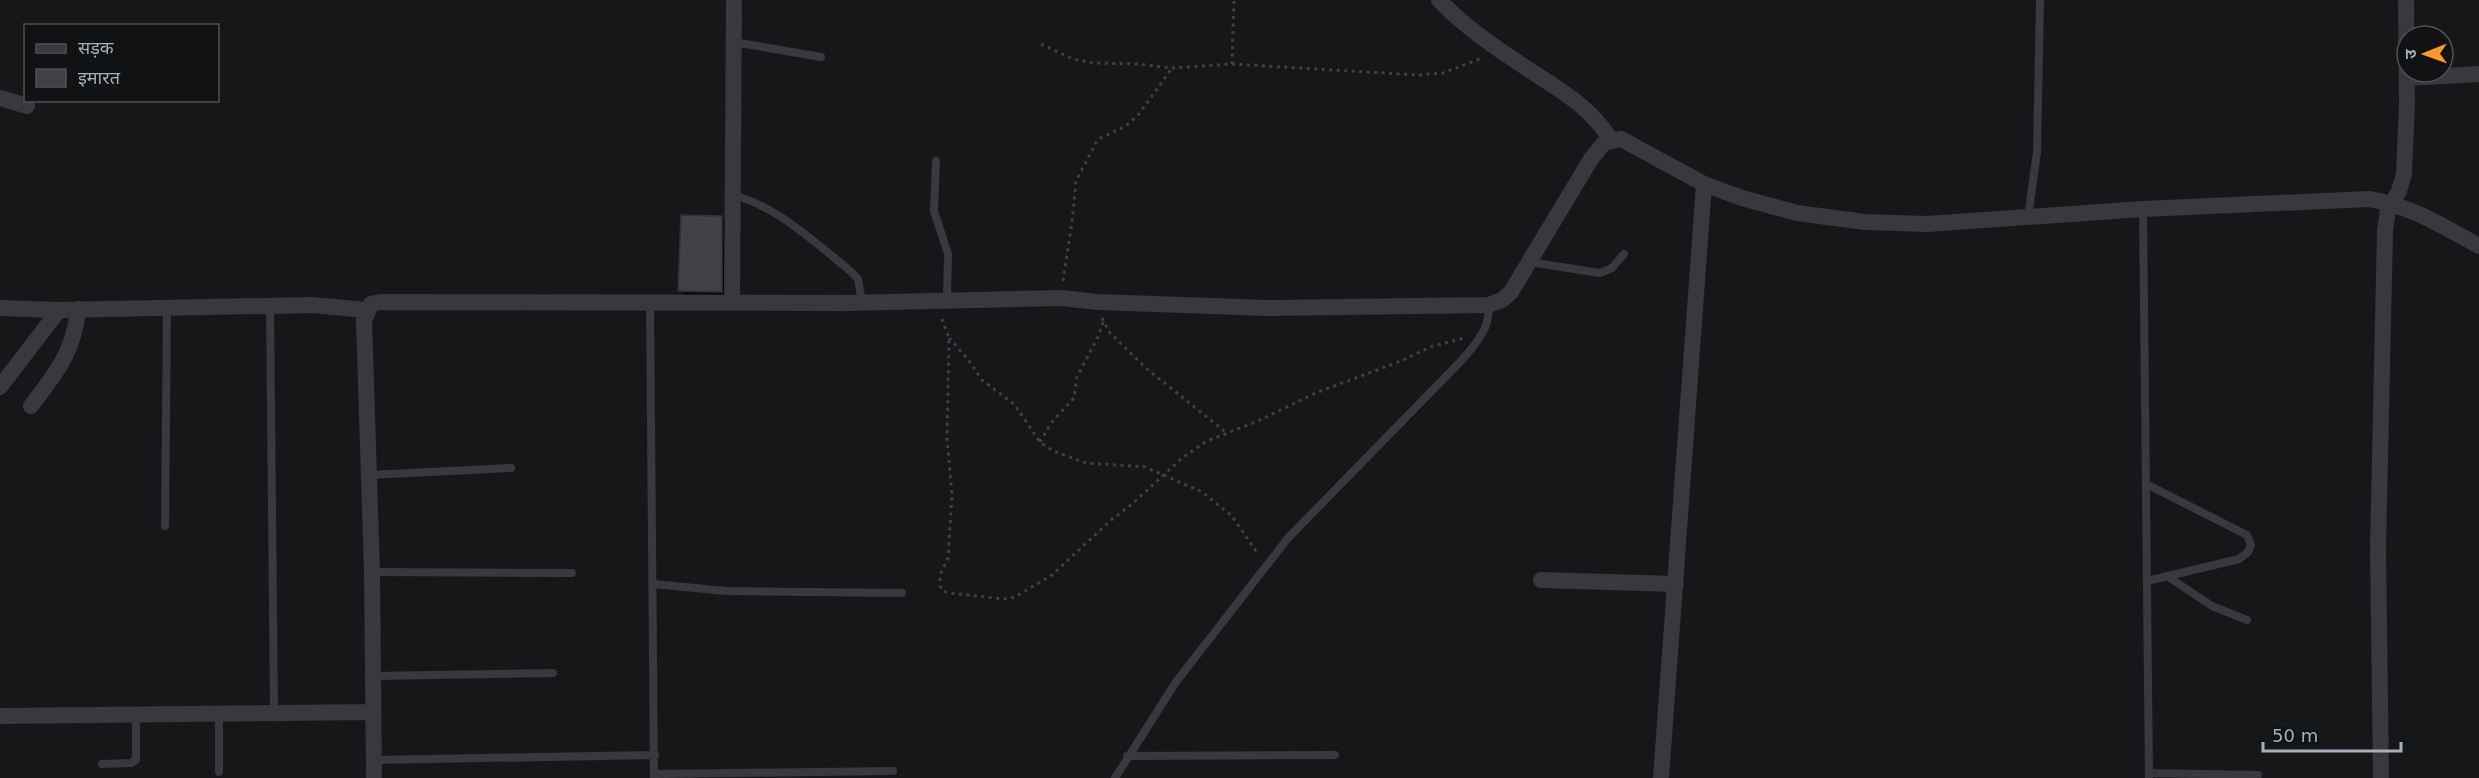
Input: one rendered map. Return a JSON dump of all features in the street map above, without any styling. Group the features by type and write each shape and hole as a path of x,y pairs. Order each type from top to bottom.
{"street":[{"path":"732,302 734,0"},
{"path":"1439,0 1500,50 1573,97 1600,123 1611,140"},
{"path":"2406,0 2406,24"},
{"path":"2455,75 2479,74"},
{"path":"2381,778 2378,548 2385,231 2391,202 2399,191 2404,174 2407,84"},
{"path":"0,98 27,106"},
{"path":"374,778 372,572 364,321 370,304 404,300 862,302 1061,298 1098,302 1268,308 1488,305 1502,300 1511,292 1591,159 1604,144 1611,140 1621,139 1704,184 1742,198 1797,213 1865,222 1927,224 2351,198 2391,202 2413,210 2479,246"},
{"path":"1661,778 1704,184"},
{"path":"0,308 59,310 312,305 366,310"},
{"path":"31,406 65,360 75,333 78,309"},
{"path":"0,387 59,310"},
{"path":"1541,580 1676,584"},
{"path":"0,716 373,712"}],"lane":[{"path":"2028,217 2037,152 2040,0"},
{"path":"734,42 821,57"},
{"path":"936,161 934,206 948,254 940,299"},
{"path":"733,195 772,210 840,262 858,279 862,302"},
{"path":"2143,209 2149,776 2258,775"},
{"path":"1529,262 1600,273 1612,268 1624,255"},
{"path":"650,302 654,776 894,771"},
{"path":"1115,778 1176,682 1266,566 1308,517 1462,360 1484,329 1490,315 1488,305"},
{"path":"270,306 274,713"},
{"path":"165,526 167,307"},
{"path":"369,476 511,468"},
{"path":"2146,484 2247,536 2250,540 2250,549 2239,558 2147,581"},
{"path":"372,572 572,573"},
{"path":"2167,576 2212,606 2247,620"},
{"path":"654,584 726,591 902,593"},
{"path":"373,676 553,673"},
{"path":"219,714 219,772"},
{"path":"102,764 131,763 136,760 136,715"},
{"path":"1128,756 1335,754"},
{"path":"375,760 655,755"}],"path":[{"path":"1232,64 1234,0"},
{"path":"1041,44 1073,59 1093,63 1172,68 1232,64 1418,75 1443,73 1500,50"},
{"path":"1061,298 1076,181 1098,139 1126,126 1139,114 1147,106 1172,68"},
{"path":"940,299 949,338 947,439 952,495 948,558 940,575 940,586 943,591 1003,599 1015,597 1033,588 1058,569 1164,474 1207,441 1228,434 1318,392 1401,361 1430,347 1474,335 1484,329"},
{"path":"1098,302 1103,322 1110,333 1146,368 1228,434"},
{"path":"1040,442 1051,423 1074,398 1077,377 1100,335 1103,322"},
{"path":"949,338 982,380 1014,405 1040,442 1053,451 1086,463 1145,466 1202,492 1232,516 1266,566"}],"building":[{"path":"681,215 722,216 722,292 678,291"}]}
